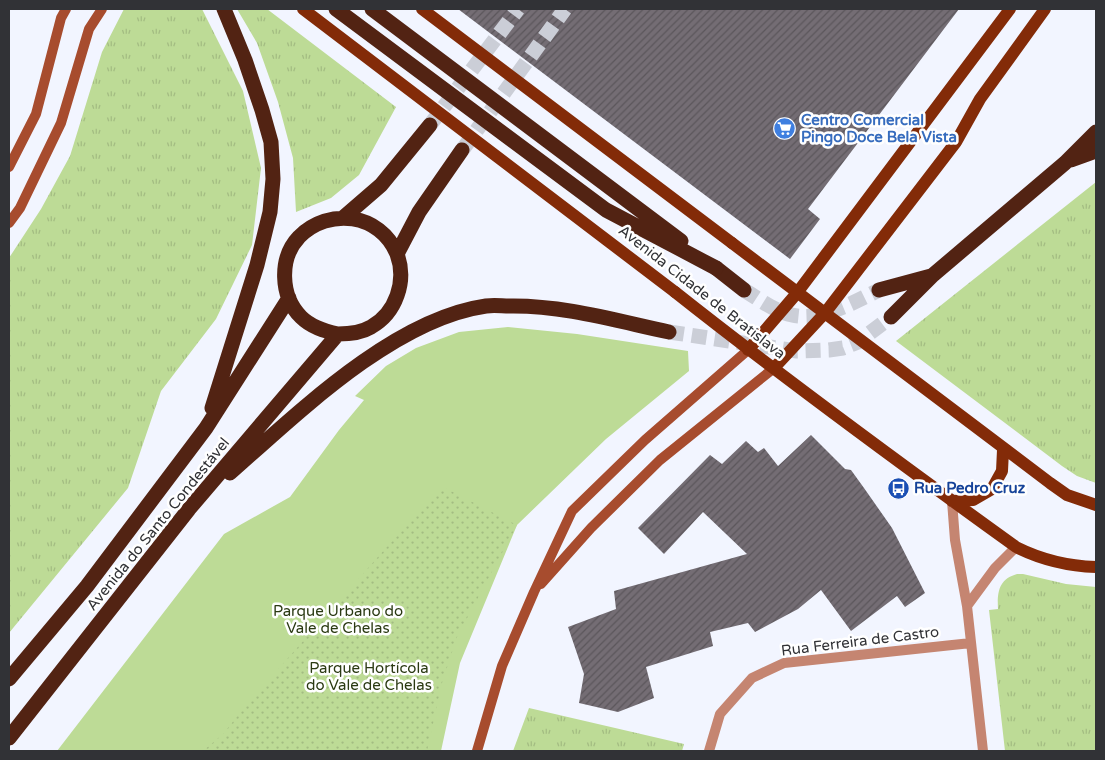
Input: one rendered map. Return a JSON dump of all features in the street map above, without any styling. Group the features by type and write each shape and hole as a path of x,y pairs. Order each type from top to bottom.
{"highway":[{"path":"206,428 257,265 270,212 273,178 271,142 262,110 242,52 224,9"},
{"path":"336,9 606,210 716,268"},
{"path":"372,9 744,290"},
{"path":"344,217 381,185 430,125"},
{"path":"891,316 932,275 1065,163 1096,132"},
{"path":"397,254 419,212 462,150"},
{"path":"1065,163 1096,151"},
{"path":"344,217 361,220 376,228 388,240 397,254 401,270 400,288 394,304 384,317 371,327 355,333 338,334 317,329 300,316 288,298 284,280 286,260 294,242 308,228 325,220 344,217"},
{"path":"879,290 932,275"},
{"name":"Avenida do Santo Condestável","path":"9,680 87,586 206,428 288,298"},
{"path":"189,508 323,392 370,357 414,331 446,317 487,306 522,306 558,309 669,332"},
{"name":"Avenida do Santo Condestável","path":"9,738 189,508 338,334"}],"main road":[{"name":"Avenida Cidade de Bratislava","path":"304,9 675,292 748,350 1016,548 1052,561 1069,565 1096,567"},
{"path":"422,9 825,313 1003,450 1067,494 1096,505"},
{"path":"748,350 797,293 1010,9"},
{"path":"774,368 825,313 956,142 980,99 1045,9"},
{"path":"952,501 973,500 992,489 1002,471 1003,450"}],"street":[{"path":"9,167 36,114 66,9"},
{"path":"9,223 20,208 61,123 89,29 102,9"},
{"path":"477,751 502,666 572,510 646,440 748,350"},
{"path":"534,592 591,528 660,460 774,368"},
{"path":"952,501 955,540 967,606 983,751"},
{"path":"967,606 995,568 1016,548"},
{"name":"Rua Ferreira de Castro","path":"709,751 720,714 752,678 784,663 971,643"}],"green space":[{"path":"124,9 202,9 243,91 261,168 252,245 216,319 161,391 128,488 9,633 9,258 41,209 70,156 102,52"},
{"path":"237,9 267,9 396,107 359,175 331,198 296,212 293,158 278,102 257,43"},
{"path":"1096,182 1096,483 1077,476 1062,466 896,341"},
{"name":"Parque Urbano do Vale de Chelas","path":"508,327 577,334 688,351 689,371 606,439 517,525 460,663 441,751 57,751 224,534 290,497 339,430 364,400 355,396 386,366 416,348 459,332"},
{"name":"Parque Hortícola do Vale de Chelas","path":"443,487 517,525 457,637 442,683 427,751 203,751 223,734 248,703 385,549"},
{"path":"1017,574 1066,584 1096,587 1096,751 1005,751 989,610 998,609 1000,587 1006,579"},
{"path":"529,708 684,744 682,751 513,751"}],"building":[{"name":"Centro Comercial Pingo Doce Bela Vista","path":"458,9 959,9 808,209 820,219 790,259"},
{"path":"811,435 845,469 851,470 864,488 892,528 925,593 905,607 897,596 851,631 821,590 798,609 755,632 748,623 710,632 713,646 646,667 654,698 618,712 579,703 584,674 568,627 616,609 614,591 747,554 703,512 664,554 638,528 710,455 722,464 746,441 758,452 764,448 778,466"}],"tunnel":[{"path":"430,125 518,9"},
{"path":"463,149 565,9"},
{"path":"744,290 779,311 803,316 814,316 837,310 879,290"},
{"path":"669,332 797,351 829,350 843,348 858,342 891,317"}],"place":[{"name":"Centro Comercial Pingo Doce Bela Vista","path":"785,129"},
{"name":"Rua Pedro Cruz","path":"898,488"}]}
